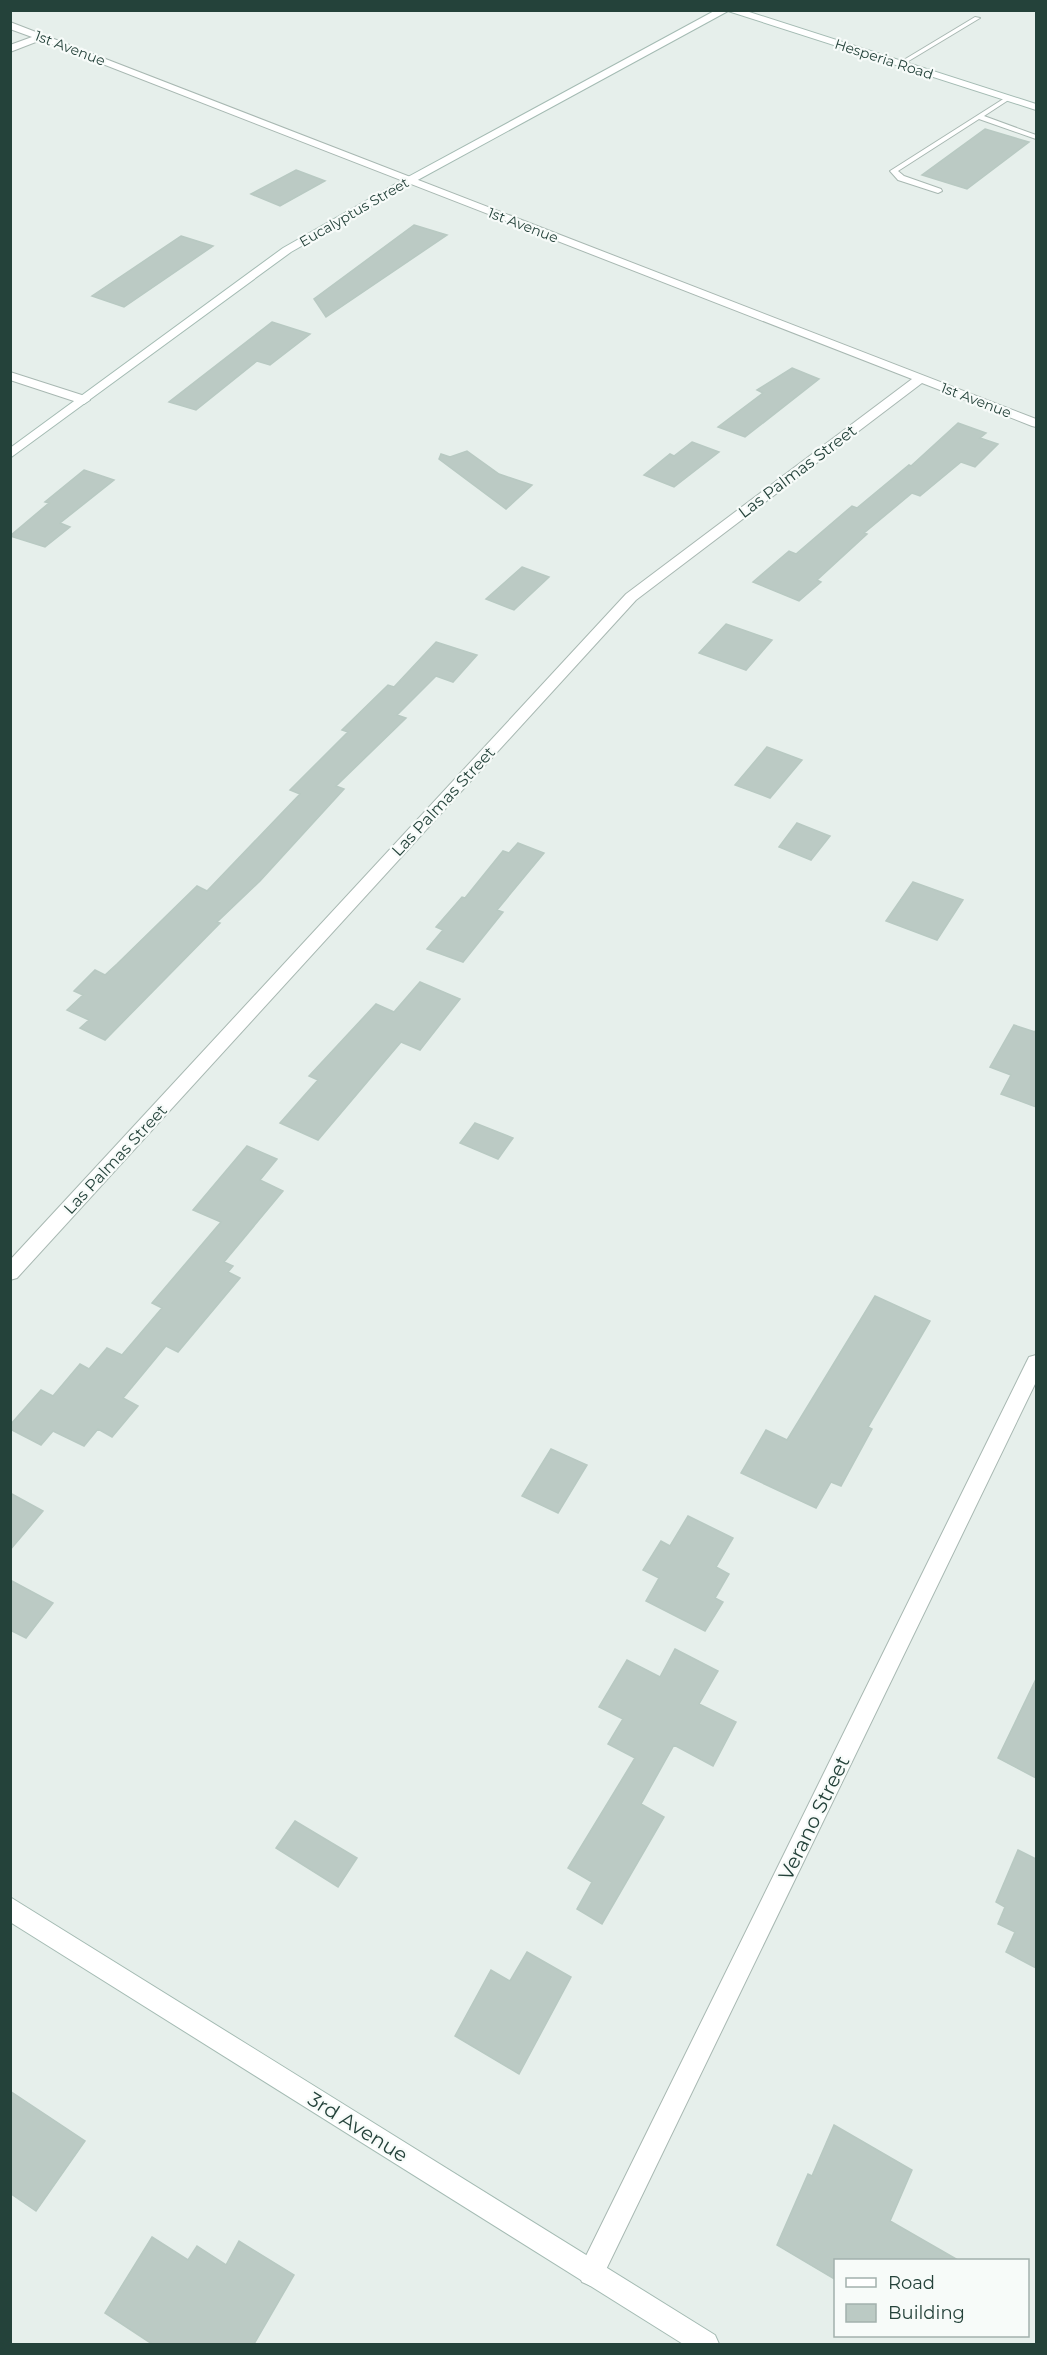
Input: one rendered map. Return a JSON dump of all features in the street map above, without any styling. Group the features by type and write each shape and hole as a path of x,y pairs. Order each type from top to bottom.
{"street":[{"name":"Eucalyptus Street","path":"10,454 287,250 410,180 724,10"},
{"name":"Hesperia Road","path":"732,10 1036,107"},
{"name":"1st Avenue","path":"10,25 1036,423"},
{"path":"10,50 40,37"},
{"path":"10,376 84,400"},
{"name":"Las Palmas Street","path":"10,1273 631,597 920,379"},
{"name":"Verano Street","path":"591,2273 1036,1363"},
{"name":"3rd Avenue","path":"10,1908 706,2344"}],"lane":[{"path":"900,64 977,18"},
{"path":"938,191 901,178 894,171 1008,98"},
{"path":"979,117 1036,136"}],"building":[{"path":"985,129 1029,142 967,189 922,175"},
{"path":"296,170 325,181 280,206 251,194"},
{"path":"414,225 447,235 326,317 314,299"},
{"path":"181,236 213,246 124,307 92,296"},
{"path":"272,322 310,334 270,365 257,361 196,410 169,402"},
{"path":"792,368 819,379 745,437 718,427 763,393 757,390"},
{"path":"958,423 986,433 980,438 998,444 975,467 961,462 920,496 912,493 864,533 867,534 817,580 821,582 799,601 753,582 789,551 796,554 852,506 857,508 909,465 911,466"},
{"path":"692,442 719,452 674,487 644,475 670,454 674,456"},
{"path":"467,451 499,474 532,485 506,509 439,459 441,454 450,457"},
{"path":"84,470 114,480 60,523 70,527 45,547 10,536 49,503 45,502"},
{"path":"522,567 549,577 514,610 486,599"},
{"path":"726,624 772,640 746,670 699,653"},
{"path":"436,642 477,655 453,682 436,676 397,715 406,718 336,786 344,789 260,881 217,922 220,923 105,1040 80,1028 89,1020 67,1010 83,995 74,991 95,970 105,975 197,886 207,891 300,794 290,790 348,732 342,730 388,685 394,687"},
{"path":"767,747 802,760 770,798 735,785"},
{"path":"797,823 830,836 811,860 779,847"},
{"path":"518,843 544,853 497,910 503,912 463,962 427,949 443,930 436,927 462,897 465,898 503,851 509,853"},
{"path":"913,882 963,900 937,940 886,921"},
{"path":"420,982 460,999 420,1050 401,1042 318,1140 280,1123 318,1080 309,1076 376,1004 394,1012"},
{"path":"1014,1025 1035,1032 1036,1029 1036,1107 1001,1094 1011,1075 990,1067"},
{"path":"475,1123 513,1138 498,1159 460,1143"},
{"path":"247,1146 277,1159 260,1180 283,1191 224,1262 233,1266 228,1272 240,1278 178,1352 166,1346 123,1398 138,1406 112,1437 98,1429 84,1446 53,1431 41,1445 10,1429 10,1425 41,1390 53,1396 80,1364 89,1369 107,1348 122,1355 162,1308 152,1303 221,1222 193,1210"},
{"path":"875,1296 930,1321 868,1427 872,1429 841,1486 831,1482 816,1508 741,1473 766,1430 787,1440"},
{"path":"551,1449 587,1465 558,1513 522,1496"},
{"path":"10,1493 43,1511 10,1550"},
{"path":"688,1516 733,1538 716,1567 729,1574 715,1598 723,1602 705,1631 646,1601 659,1578 643,1570 661,1541 670,1546"},
{"path":"10,1580 53,1603 26,1638 10,1630"},
{"path":"675,1649 718,1671 699,1704 736,1722 713,1766 674,1745 641,1804 664,1817 602,1924 577,1909 592,1882 568,1868 635,1758 608,1744 623,1719 599,1707 627,1660 660,1677"},
{"path":"1036,1679 1036,1778 998,1758"},
{"path":"295,1821 357,1858 338,1887 276,1848"},
{"path":"1018,1850 1036,1859 1036,1968 1006,1952 1015,1932 998,1924 1005,1907 996,1902"},
{"path":"527,1952 571,1977 519,2074 455,2036 491,1970 510,1981"},
{"path":"10,2091 85,2141 36,2211 10,2193"},
{"path":"834,2125 912,2170 890,2221 956,2259 834,2259 834,2279 777,2245 808,2174 812,2176"},
{"path":"152,2237 188,2260 197,2246 226,2265 239,2241 294,2275 254,2344 152,2344 105,2313"}]}
